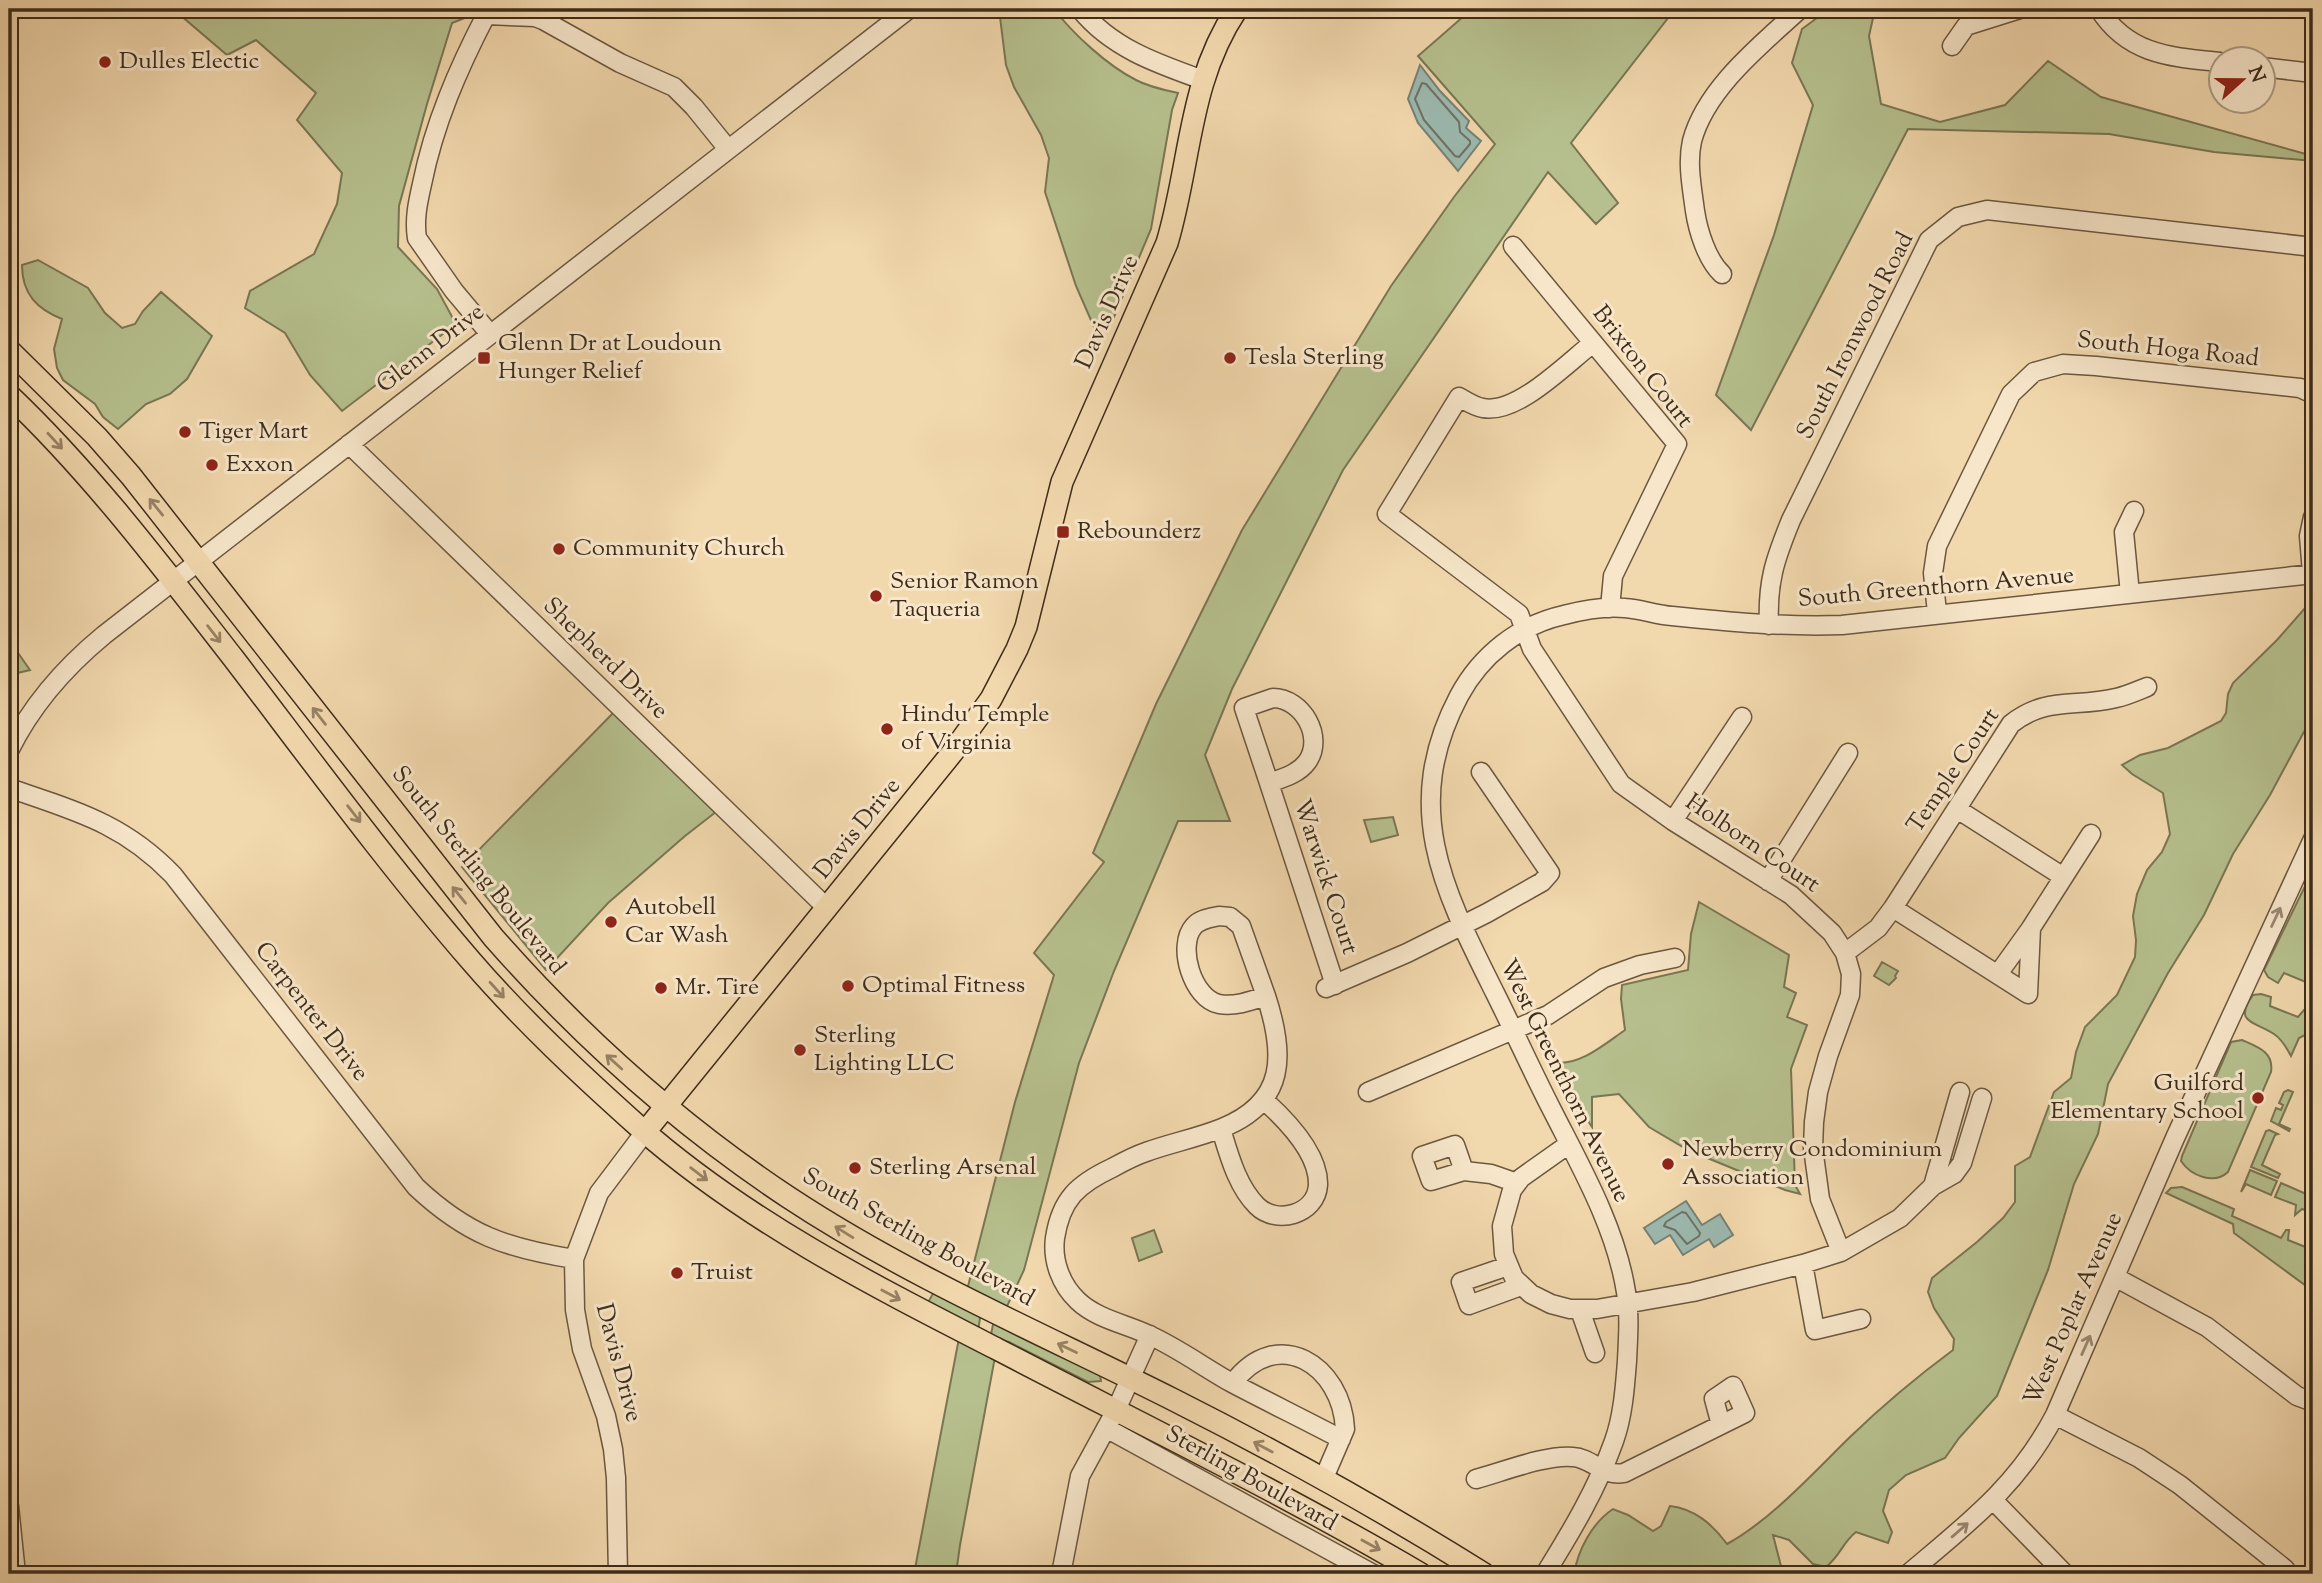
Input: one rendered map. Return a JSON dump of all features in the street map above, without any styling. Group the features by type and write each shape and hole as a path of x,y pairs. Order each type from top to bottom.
{"main road":[{"name":"Davis Drive","path":"645,1132 969,731 991,699 1017,649 1029,616 1062,482 1167,243 1174,221 1190,128 1203,80 1219,41 1237,9"},
{"name":"South Sterling Boulevard","path":"9,351 97,437 199,560 493,937 593,1042 666,1106 786,1196 858,1240 1002,1317 1129,1378 1323,1480 1485,1574"},
{"path":"9,395 105,496 474,964 564,1058 645,1132 744,1207 817,1254 1111,1419 1242,1475 1420,1574"}],"street":[{"name":"Glenn Drive","path":"9,751 30,715 59,675 103,635 909,9"},
{"path":"1080,9 1118,43 1152,62 1203,80"},
{"path":"1722,274 1714,266 1696,219 1690,175 1692,141 1706,110 1732,73 1800,9"},
{"path":"1952,46 1966,26 2020,9"},
{"path":"2099,9 2115,31 2140,48 2171,57 2206,60"},
{"path":"489,334 424,249 417,238 416,230 416,214 430,146 464,57 486,15 535,17 620,63 674,87 694,107 727,149"},
{"path":"2276,69 2313,73"},
{"name":"South Ironwood Road","path":"1769,625 1768,598 1774,561 1791,520 1929,240 1958,217 1987,210 2313,247"},
{"name":"Brixton Court","path":"1513,246 1677,444 1613,576 1610,608"},
{"name":"Holborn Court","path":"1593,343 1520,401 1498,409 1482,408 1458,397 1387,514 1519,614 1532,649 1621,785 1791,895 1832,933 1845,953 1851,974 1850,995 1818,1092 1813,1148 1820,1199 1841,1252"},
{"name":"South Hoga Road","path":"1937,613 1933,573 1937,546 2011,394 2035,372 2063,364 2096,366 2300,388 2313,394"},
{"name":"Shepherd Drive","path":"349,444 827,908"},
{"path":"2130,594 2124,532 2134,511"},
{"path":"2313,517 2309,536 2313,573"},
{"name":"South Greenthorn Avenue","path":"1525,629 1560,615 1610,608 1769,625 1842,625 2313,573"},
{"name":"West Greenthorn Avenue","path":"1525,629 1490,653 1463,689 1446,726 1434,766 1431,799 1436,855 1442,879 1461,926 1569,1144 1614,1243 1628,1304 1621,1414 1615,1439 1583,1512 1545,1574"},
{"name":"Temple Court","path":"1845,953 1878,928 1893,908 2011,724 2026,712 2040,707 2116,698 2147,687"},
{"name":"Warwick Court","path":"1269,783 1302,768 1311,755 1313,745 1303,712 1281,698 1268,699 1244,708 1330,987 1461,926"},
{"path":"1673,821 1742,717"},
{"path":"1768,881 1848,753"},
{"path":"1461,926 1542,882 1550,873 1481,772"},
{"name":"Carpenter Drive","path":"9,788 114,827 158,859 416,1186 438,1208 458,1222 496,1241 528,1252 574,1259"},
{"path":"1957,809 2062,876"},
{"path":"1998,974 2091,834"},
{"name":"West Poplar Avenue","path":"1908,1574 1994,1501 2026,1465 2042,1441 2247,979 2313,839"},
{"path":"1893,908 2028,994 2031,928"},
{"path":"1266,996 1227,1005 1217,1004 1206,998 1197,986 1189,962 1187,939 1196,925 1219,916 1235,919 1244,932 1266,996 1276,1033 1277,1066 1265,1101 1247,1116 1221,1129 1144,1152 1089,1179 1078,1187 1065,1206 1058,1227 1055,1250 1059,1273 1070,1292 1090,1310 1150,1335 1233,1383 1341,1439"},
{"path":"1368,1092 1554,1012 1604,978 1640,965 1675,958"},
{"path":"1933,1186 1960,1092"},
{"path":"1569,1144 1517,1183 1508,1199 1502,1239 1508,1266 1521,1286 1551,1304 1580,1310 1693,1292 1841,1252 1900,1218 1933,1186 1954,1174 1962,1163 1982,1098"},
{"path":"1221,1129 1239,1178 1257,1205 1273,1216 1285,1217 1297,1213 1315,1195 1316,1173 1308,1152 1297,1135 1265,1101"},
{"name":"Davis Drive","path":"618,1574 613,1449 606,1416 582,1349 575,1310 574,1259 599,1193 645,1132"},
{"path":"1464,1171 1491,1174 1517,1183"},
{"path":"1803,1264 1815,1330 1861,1319"},
{"path":"1508,1266 1461,1282 1469,1305 1521,1286"},
{"path":"2115,1278 2207,1327 2297,1396 2313,1402"},
{"path":"1580,1310 1595,1353"},
{"path":"1061,1574 1080,1476 1111,1419 1150,1335"},
{"path":"1233,1383 1247,1367 1270,1356 1286,1353 1306,1359 1325,1376 1338,1397 1345,1429 1323,1480"},
{"path":"2055,1415 2139,1458 2180,1486 2285,1569"},
{"name":"Sterling Boulevard","path":"1111,1419 1373,1574"},
{"path":"1476,1479 1555,1457 1570,1456 1586,1460 1612,1474 1624,1473 1721,1425"},
{"path":"1994,1501 2065,1574"},
{"path":"9,1506 16,1574"}],"green space":[{"path":"173,9 487,9 452,23 399,206 398,247 437,289 456,324 342,411 310,375 285,333 245,308 250,291 314,254 337,204 342,173 297,120 316,93 256,40 227,55"},
{"path":"999,9 1054,9 1081,39 1114,67 1141,82 1178,93 1172,110 1151,229 1109,329 1094,327 1076,286 1045,192 1049,158 1041,135 1014,87 1006,65"},
{"path":"1472,9 1675,9 1571,143 1618,203 1596,224 1548,172 1343,470 1232,689 1205,755 1230,821 1178,821 1114,971 1079,1063 1024,1270 1002,1317 965,1298 1015,1102 1054,975 1034,953 1104,862 1093,853 1156,704 1242,530 1391,286 1495,144 1418,56"},
{"path":"1829,9 1875,9 1869,36 1881,104 1940,122 2005,105 2048,61 2101,97 2313,156 2313,161 2214,152 2109,134 1908,129 1751,430 1716,395 1774,235 1813,105 1792,63 1802,29"},
{"path":"38,260 88,288 105,313 122,328 135,324 161,292 212,336 187,379 170,394 146,404 118,429 103,417 95,404 63,380 57,368 54,349 62,319 38,305 28,292 23,275 22,265"},
{"path":"2313,599 2313,715 2270,795 2233,854 2204,915 2168,973 2108,1084 2098,1134 2074,1184 2048,1270 1997,1396 1959,1438 1945,1458 1906,1475 1889,1490 1883,1511 1892,1532 1888,1543 1856,1532 1826,1567 1813,1564 1789,1540 1773,1535 1783,1574 1574,1574 1587,1538 1613,1509 1653,1531 1661,1526 1670,1506 1687,1510 1715,1530 1727,1544 1776,1509 1874,1414 1953,1350 1954,1339 1934,1308 1928,1292 1932,1278 1977,1242 2003,1218 2015,1202 2015,1166 2030,1157 2054,1092 2071,1078 2085,1027 2117,995 2135,957 2133,916 2137,894 2147,870 2162,852 2170,834 2163,793 2122,765 2140,755 2168,748 2221,721 2226,713 2228,694 2233,683 2277,640"},
{"path":"9,640 30,670 9,675"},
{"path":"619,707 721,808 608,903 546,970 462,867"},
{"path":"1393,817 1398,835 1371,842 1364,820"},
{"path":"2313,870 2313,985 2284,973 2278,983 2268,977 2264,970"},
{"path":"1699,902 1789,955 1784,987 1796,993 1787,1017 1807,1025 1791,1069 1795,1185 1800,1194 1688,1150 1649,1127 1619,1094 1592,1097 1592,1127 1568,1091 1554,1062 1563,1063 1582,1058 1625,1030 1622,985 1688,970 1691,934"},
{"path":"1882,962 1898,971 1896,978 1889,985 1874,976"},
{"path":"2253,995 2271,997 2270,1006 2298,1017 2304,1010 2313,1014 2311,1032 2299,1038 2291,1056 2277,1036 2248,1020 2246,1016 2247,1004"},
{"path":"2242,1040 2267,1055 2271,1072 2228,1172 2216,1178 2203,1177 2185,1166 2181,1161 2182,1156 2231,1042"},
{"path":"2284,1092 2293,1092 2279,1124 2290,1129 2289,1131 2271,1121 2276,1108 2281,1110 2283,1105 2279,1103"},
{"path":"2266,1131 2278,1134 2275,1135 2262,1165 2280,1174 2278,1178 2251,1167"},
{"path":"2250,1170 2277,1181 2271,1195 2246,1184 2241,1192"},
{"path":"2281,1183 2313,1197 2313,1213 2302,1209 2295,1215 2296,1205 2275,1197"},
{"path":"2182,1187 2234,1209 2232,1216 2281,1238 2286,1230 2289,1230 2288,1240 2313,1250 2313,1291 2234,1233 2233,1224 2166,1193 2171,1188"},
{"path":"1154,1230 1162,1252 1139,1261 1132,1238"},
{"path":"935,1290 981,1311 978,1332 926,1306"},
{"path":"994,1320 1100,1375 1101,1381 1088,1382 1009,1342 990,1339"},
{"path":"959,1338 995,1357 956,1574 914,1574"}],"water":[{"path":"1420,65 1469,121 1466,128 1481,141 1458,171 1418,123 1408,99"},
{"path":"1686,1201 1702,1225 1720,1214 1733,1235 1714,1247 1709,1239 1683,1255 1670,1235 1655,1244 1644,1228"}],"place":[{"name":"Dulles Electic","path":"105,62"},
{"name":"Glenn Dr at Loudoun Hunger Relief","path":"484,358"},
{"name":"Tesla Sterling","path":"1230,358"},
{"name":"Tiger Mart","path":"185,432"},
{"name":"Exxon","path":"212,465"},
{"name":"Rebounderz","path":"1063,532"},
{"name":"Community Church","path":"559,549"},
{"name":"Senior Ramon Taqueria","path":"876,596"},
{"name":"Hindu Temple of Virginia","path":"887,729"},
{"name":"Autobell Car Wash","path":"611,922"},
{"name":"Optimal Fitness","path":"848,986"},
{"name":"Mr. Tire","path":"661,988"},
{"name":"Sterling Lighting LLC","path":"800,1050"},
{"name":"Guilford Elementary School","path":"2258,1098"},
{"name":"Newberry Condominium Association","path":"1668,1164"},
{"name":"Sterling Arsenal","path":"855,1168"},
{"name":"Truist","path":"677,1273"}]}
